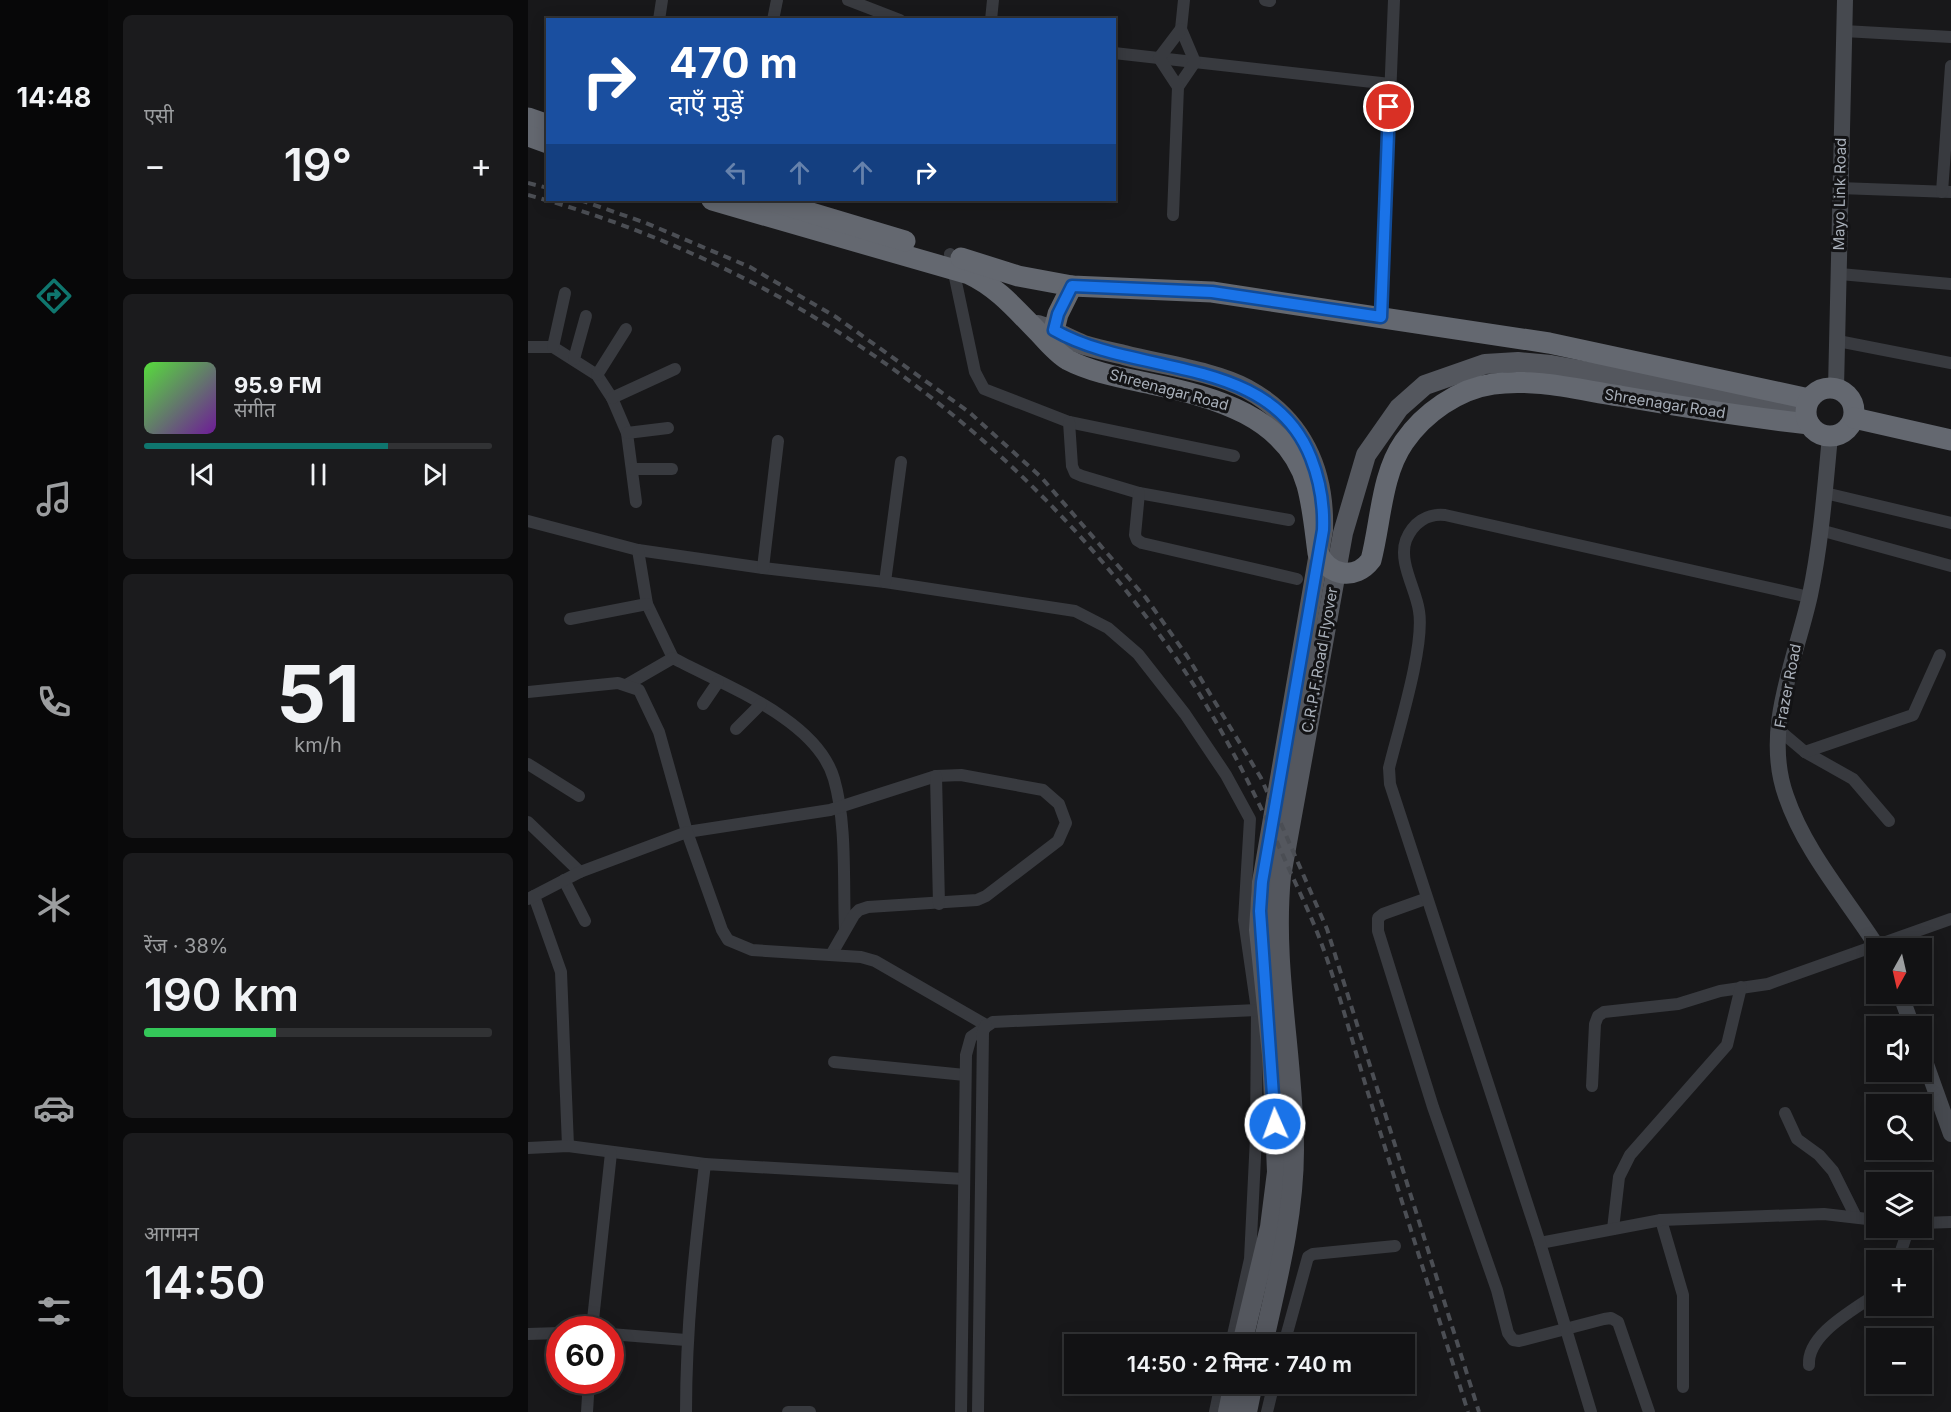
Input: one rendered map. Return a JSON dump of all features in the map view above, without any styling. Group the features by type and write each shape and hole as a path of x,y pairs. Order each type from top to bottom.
{"highway":[{"path":"528,118 546,124"},
{"path":"528,136 546,142"},
{"name":"Shreenagar Road","path":"715,201 820,232 1072,286 1212,292 1549,343 1808,410"},
{"name":"Shreenagar Road","path":"771,201 951,260 991,285 1065,358 1075,363 1210,398 1239,409 1258,420 1281,440 1296,460 1307,485 1318,553 1323,563 1329,569 1346,574 1365,568 1371,560 1385,494 1394,463 1403,443 1422,420 1439,407 1473,390 1492,384 1516,383 1559,386 1736,415 1808,410"},
{"path":"1061,334 1058,314 1072,286"},
{"path":"1836,388 1843,390 1853,402 1854,418 1845,431 1830,436 1814,430 1808,410 1820,389 1836,388"},
{"path":"1854,418 1951,440"}],"main road":[{"name":"C.R.P.F.Road Flyover","path":"1029,323 1086,345 1215,377 1246,388 1290,422 1305,442 1318,479 1323,530 1262,882 1259,930 1272,1055 1276,1172 1270,1227 1240,1334"},
{"name":"C.R.P.F.Road Flyover","path":"1265,1334 1287,1233 1294,1152 1293,1103 1277,914 1281,876 1341,544 1354,488 1366,455 1398,408 1425,385 1485,364 1518,362 1551,365 1808,410"},
{"path":"1228,1412 1232,1394"},
{"path":"1247,1412 1251,1394"}],"street":[{"path":"659,18 662,0"},
{"path":"773,18 777,0"},
{"path":"848,0 893,18"},
{"path":"992,18 993,0"},
{"path":"1184,0 1181,29 1195,62"},
{"path":"1265,0 1270,1"},
{"path":"1381,317 1395,0"},
{"name":"Mayo Link Road","path":"1836,388 1845,0"},
{"path":"1159,58 1181,29"},
{"path":"1844,31 1951,37"},
{"path":"1116,53 1390,84"},
{"path":"1159,58 1178,87"},
{"path":"1173,214 1178,87 1195,62"},
{"path":"1839,188 1947,192 1951,66"},
{"path":"951,260 975,372 984,389 1069,422 1234,456"},
{"path":"1840,274 1951,284"},
{"path":"553,347 565,293"},
{"path":"574,359 586,316"},
{"path":"597,375 626,328"},
{"path":"1838,341 1951,363"},
{"path":"528,347 553,347 597,375 612,398 627,433 636,502"},
{"path":"612,398 675,369"},
{"path":"1069,422 1072,466 1075,473 1139,493 1290,520"},
{"path":"627,433 668,428"},
{"name":"Frazer Road","path":"1830,436 1825,493 1809,597 1792,656 1779,730 1780,777 1793,815 1805,838 1872,938"},
{"path":"763,568 778,441"},
{"path":"885,582 901,462"},
{"path":"632,469 672,470"},
{"path":"1139,493 1137,540 1296,579"},
{"path":"1825,493 1951,524"},
{"path":"1591,1412 1540,1243 1425,899 1390,784 1389,768 1420,624 1404,553 1406,540 1423,518 1433,514 1445,514 1809,597"},
{"path":"528,521 638,550 885,582 1075,611 1108,628 1138,654 1185,714 1226,775 1250,819 1244,920 1257,1010 1256,1137 1250,1259 1239,1334"},
{"path":"1818,540 1951,566"},
{"path":"638,550 647,604 673,658 761,704 812,740 834,777 840,807 845,930"},
{"path":"570,619 647,604"},
{"path":"1805,752 1913,716 1940,655"},
{"path":"628,684 673,658"},
{"path":"703,704 718,682"},
{"path":"528,692 618,683 628,684 639,690 659,732 687,832 722,930 728,940 752,950 861,957 875,961 986,1025"},
{"path":"736,729 761,704"},
{"path":"1779,730 1805,752 1853,779 1889,821"},
{"path":"528,764 579,796"},
{"path":"568,1146 561,972 531,898 580,872 687,832 840,807 936,776 961,776 1043,790 1059,804 1066,823 1058,841 986,896 939,904 868,907 854,915 831,955"},
{"path":"936,776 939,904"},
{"path":"528,822 580,872"},
{"path":"564,880 585,921"},
{"path":"1425,899 1383,914 1377,925 1433,1107 1497,1290 1508,1333 1513,1340 1520,1341 1611,1318 1618,1322 1649,1412"},
{"path":"1901,938 1951,919"},
{"path":"1592,1086 1595,1024 1598,1016 1604,1012 1678,1004 1741,987 1768,984 1866,951"},
{"path":"1613,1229 1619,1177 1630,1155 1727,1045 1741,987"},
{"path":"961,1412 965,1075 968,1043 971,1037 993,1022 1257,1010"},
{"path":"978,1412 980,1168 983,1032 986,1025"},
{"path":"834,1062 965,1075"},
{"path":"1932,1081 1951,1134"},
{"path":"1785,1113 1797,1139 1819,1155 1833,1171 1856,1217"},
{"path":"528,1148 568,1146 705,1164 964,1179"},
{"path":"593,1316 611,1153"},
{"path":"686,1412 686,1340 705,1164"},
{"path":"1540,1243 1661,1220 1824,1214 1866,1218"},
{"path":"1661,1220 1683,1294 1683,1387"},
{"path":"1932,1223 1951,1222"},
{"path":"1287,1334 1308,1257 1313,1254 1395,1246"},
{"path":"1809,1365 1808,1356 1817,1341 1843,1316 1866,1301"},
{"path":"528,1334 546,1333"},
{"path":"624,1335 686,1340"},
{"path":"587,1412 588,1394"},
{"path":"1215,1412 1219,1394"},
{"path":"1267,1412 1271,1394"},
{"path":"788,1412 810,1412"}],"railway":[{"path":"528,183 546,188"},
{"path":"528,195 546,201"},
{"path":"547,201 626,226 720,266 809,314 894,370 974,433 1048,503 1116,579 1178,661 1209,709 1250,785 1311,918 1339,995 1468,1412"},
{"path":"583,201 646,223 750,267 836,317 969,412 1041,477 1146,598 1187,656 1261,778 1327,929 1479,1412"}],"route":[{"path":"1275,1124 1272,1055 1259,930 1260,911 1262,882 1323,530 1318,479 1305,442 1290,422 1246,388 1215,377 1086,345 1054,330 1058,314 1072,286 1212,292 1381,317 1389,107"}]}
